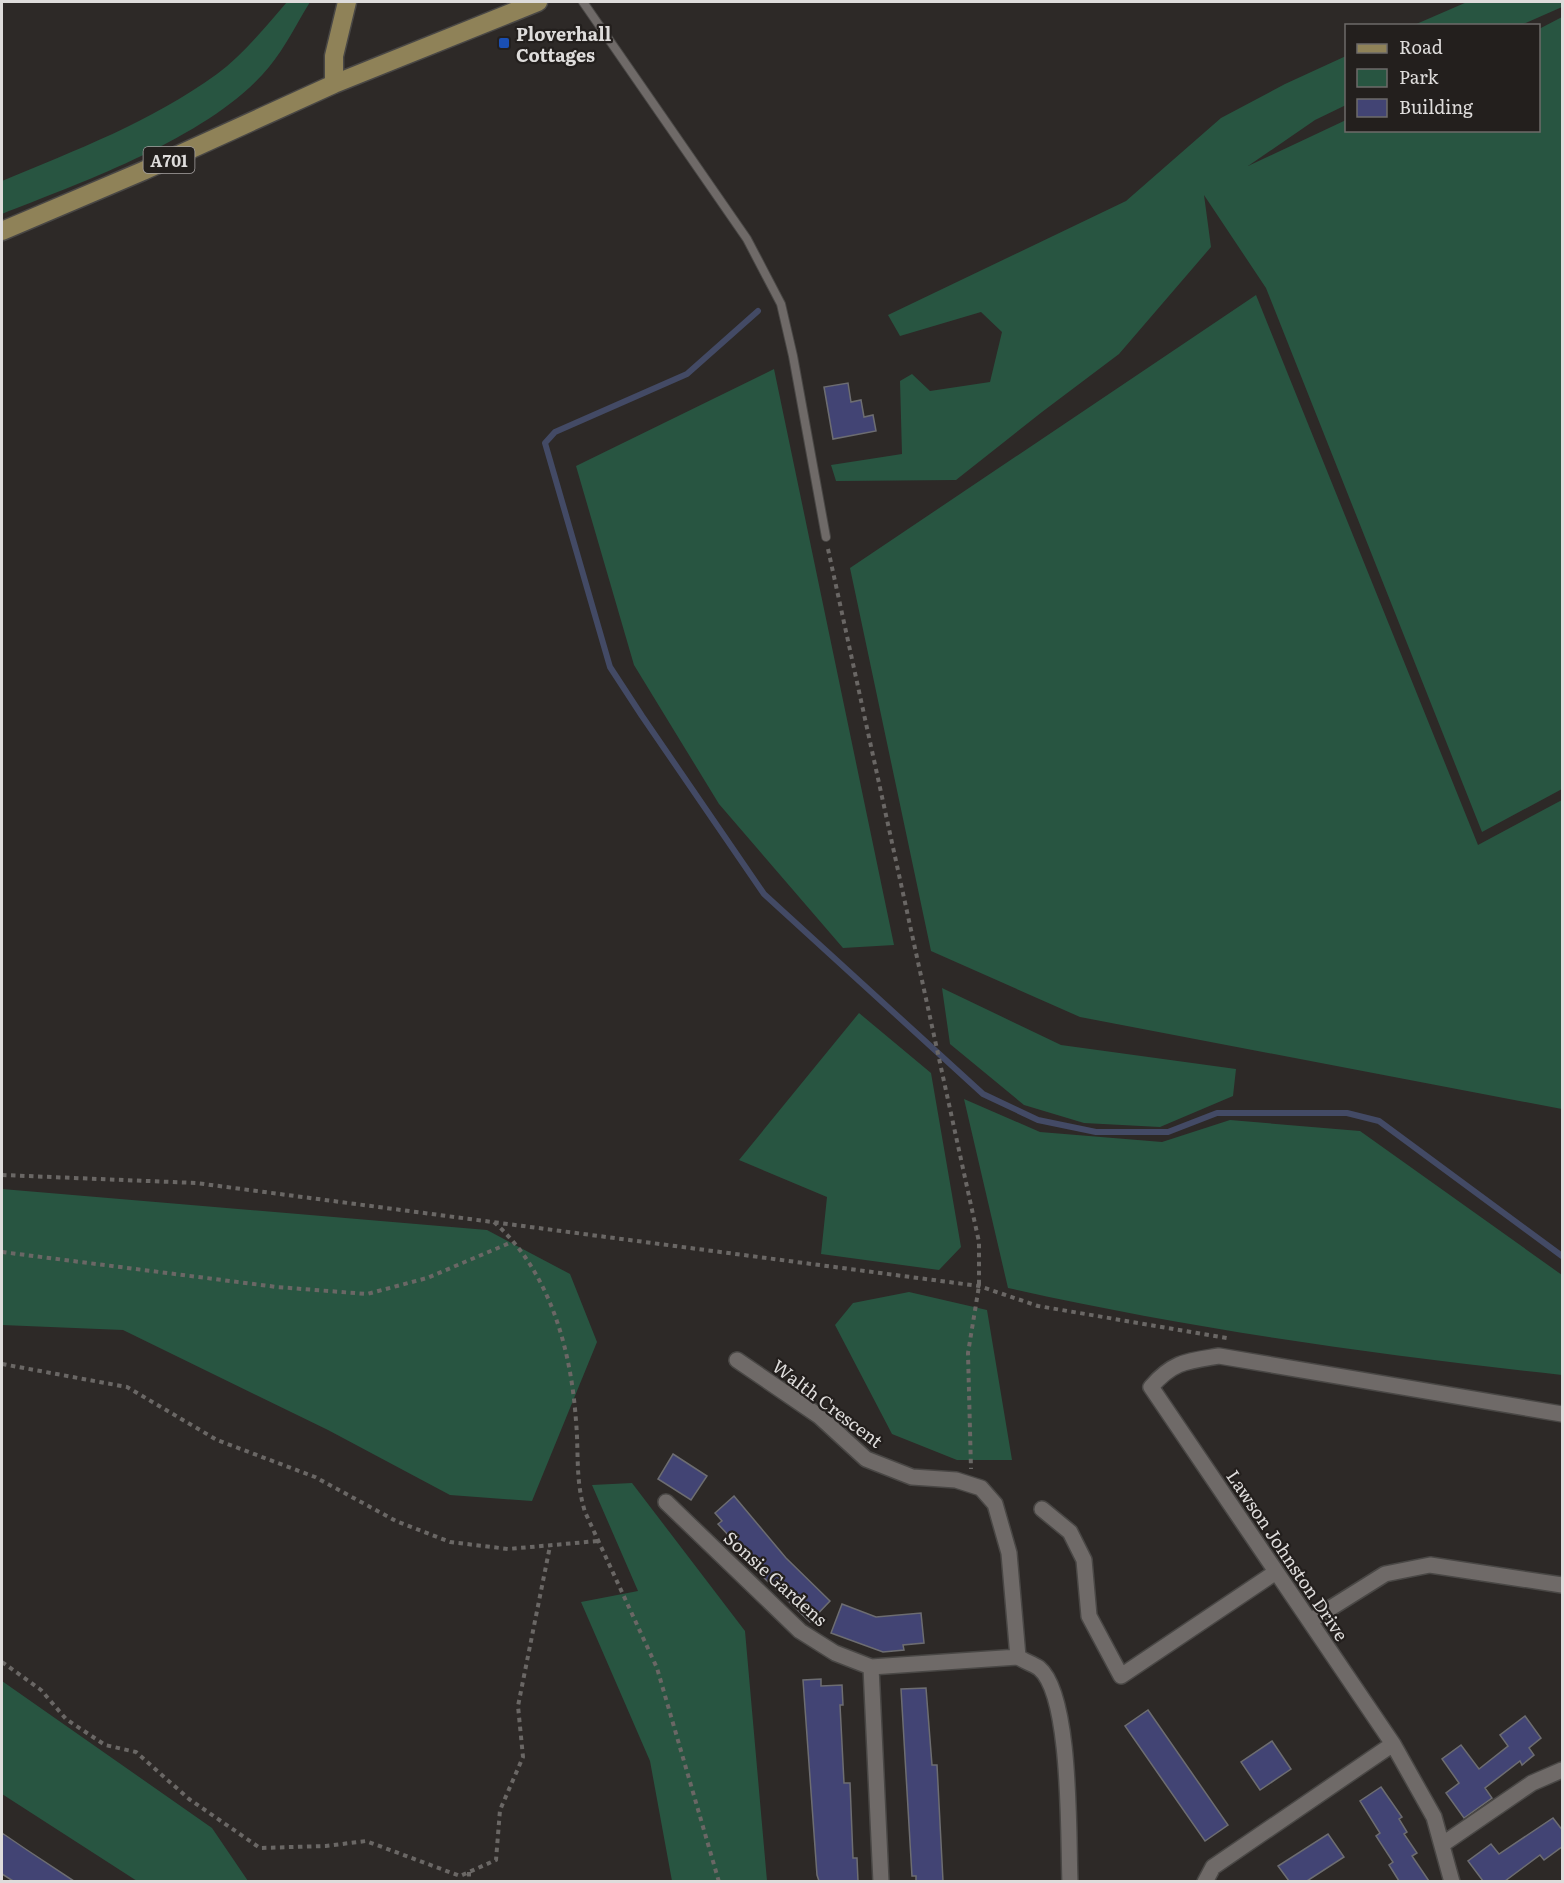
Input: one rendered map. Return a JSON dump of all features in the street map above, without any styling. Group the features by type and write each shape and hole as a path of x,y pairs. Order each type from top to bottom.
{"main road":[{"path":"334,84 334,56 347,2"},
{"name":"A701","path":"2,231 143,171 334,84 538,2"}],"street":[{"name":"Lawson Johnston Drive","path":"1452,1881 1434,1817 1393,1744 1151,1387 1165,1370 1181,1363 1219,1356 1563,1414"},
{"name":"Walth Crescent","path":"737,1359 819,1416 866,1459 912,1477 956,1480 981,1488 996,1504 1006,1542 1018,1657"},
{"name":"Sonsie Gardens","path":"666,1502 800,1631 835,1653 871,1667 1018,1657"},
{"path":"1042,1509 1070,1532 1084,1560 1089,1616 1121,1676 1276,1572"},
{"path":"1310,1622 1384,1574 1430,1565 1563,1585"},
{"path":"1018,1657 1040,1669 1054,1693 1065,1743 1070,1881"},
{"path":"871,1667 881,1881"},
{"path":"1205,1881 1213,1867 1393,1744"},
{"path":"1443,1844 1532,1783 1563,1770"}],"lane":[{"path":"583,2 747,239 781,304 793,356 826,537"}],"path":[{"path":"826,537 979,1242 979,1286 968,1353 972,1485"},
{"path":"2,1175 196,1183 979,1286 1038,1306 1233,1339"},
{"path":"494,1222 542,1282 569,1359 576,1422 578,1487 598,1541 657,1668 719,1881"},
{"path":"2,1252 277,1287 367,1294 427,1278 512,1242"},
{"path":"2,1364 127,1387 217,1440 315,1477 396,1521 450,1542 508,1550 598,1541"},
{"path":"2,1662 41,1690 66,1719 105,1745 136,1752 189,1799 260,1848 326,1846 366,1841 460,1876 496,1860 500,1810 523,1757 518,1706 550,1546"},
{"path":"469,1872 469,1881"}],"green space":[{"path":"287,2 310,2 275,60 245,92 215,115 145,154 107,172 2,214 2,181 112,134 192,91 236,58"},
{"path":"1467,2 1562,2 1562,7 1523,24 1416,24"},
{"path":"1562,17 1562,789 1482,832 1266,288 1204,195 1211,247 1119,354 956,480 836,481 831,465 902,454 900,381 912,374 930,391 990,382 1002,332 981,312 900,336 888,315 1126,201 1221,118 1285,84 1345,56 1345,105 1315,120 1248,166 1345,120 1345,132 1540,132 1540,28"},
{"path":"1256,295 1478,845 1562,800 1562,1109 1080,1017 931,951 850,568"},
{"path":"774,369 894,945 843,948 719,804 634,665 576,466"},
{"path":"942,988 1061,1045 1236,1069 1233,1096 1160,1127 1084,1123 1024,1105 950,1044"},
{"path":"859,1013 931,1073 961,1247 939,1270 821,1254 827,1197 739,1160"},
{"path":"964,1099 1040,1132 1162,1142 1230,1120 1360,1131 1562,1275 1562,1375 1423,1359 1284,1339 1145,1316 1008,1288"},
{"path":"2,1189 487,1230 570,1274 597,1342 532,1501 450,1495 328,1430 123,1330 2,1325"},
{"path":"909,1292 987,1310 1012,1460 957,1460 892,1434 835,1325 853,1303"},
{"path":"632,1483 745,1631 767,1881 672,1881 650,1761 581,1602 638,1591 592,1485"},
{"path":"2,1681 212,1828 248,1881 137,1881 2,1794"}],"building":[{"path":"848,383 851,402 861,400 864,417 873,415 876,431 833,439 824,387"},
{"path":"673,1454 707,1476 691,1500 658,1479"},
{"path":"734,1496 786,1558 830,1601 810,1622 738,1553 742,1550 718,1524 722,1521 715,1513"},
{"path":"842,1604 876,1617 921,1613 924,1643 903,1645 904,1650 883,1652 831,1633"},
{"path":"821,1679 821,1686 842,1685 843,1705 840,1705 844,1783 850,1783 853,1858 857,1858 858,1881 819,1881 817,1875 803,1680"},
{"path":"926,1688 932,1765 937,1765 943,1881 916,1881 916,1876 912,1876 901,1689"},
{"path":"1148,1710 1228,1825 1205,1841 1125,1726"},
{"path":"1525,1716 1541,1738 1529,1748 1534,1755 1522,1765 1520,1761 1485,1788 1492,1798 1464,1818 1446,1793 1459,1783 1442,1759 1461,1745 1479,1769 1508,1746 1500,1735"},
{"path":"1272,1741 1291,1769 1260,1790 1241,1762"},
{"path":"1381,1787 1402,1817 1399,1819 1407,1832 1404,1834 1417,1853 1412,1856 1429,1881 1399,1881 1389,1865 1393,1862 1376,1836 1380,1833 1360,1801"},
{"path":"1553,1818 1563,1831 1563,1846 1544,1860 1540,1855 1505,1881 1483,1881 1468,1861 1491,1844 1499,1854"},
{"path":"2,1833 74,1881 13,1881 2,1874"},
{"path":"1328,1834 1344,1857 1307,1881 1289,1881 1278,1866"}],"waterway":[{"path":"758,311 687,374 555,432 545,443 610,667 764,894 983,1094 1038,1120 1096,1132 1168,1132 1217,1113 1347,1113 1379,1121 1562,1256"}],"place":[{"name":"Ploverhall Cottages","path":"504,43"}]}
